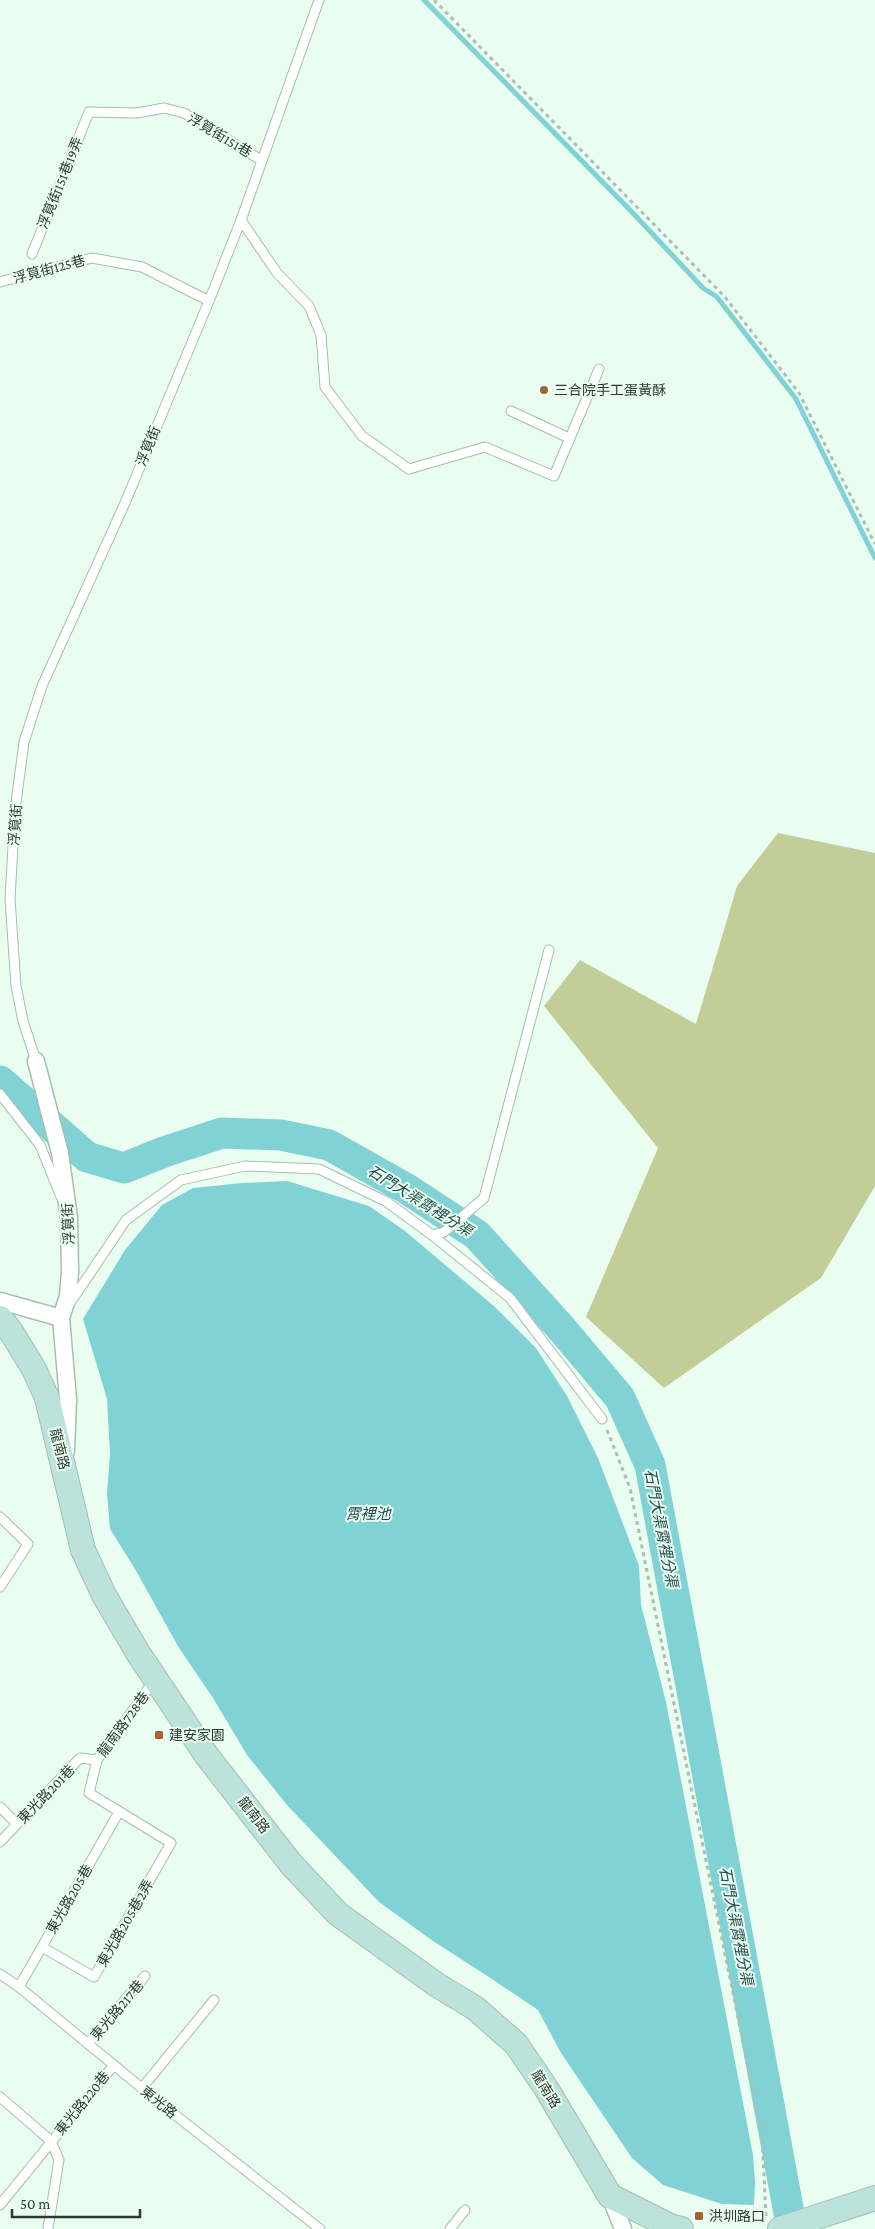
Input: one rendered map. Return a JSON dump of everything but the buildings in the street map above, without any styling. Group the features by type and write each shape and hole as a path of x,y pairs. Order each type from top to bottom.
{"main road":[{"name":"龍南路","path":"0,1318 34,1369 47,1398 83,1550 104,1595 155,1679 212,1763 292,1864 338,1914 437,1985 475,2008 516,2044 546,2088 610,2196"},
{"path":"610,2196 672,2227 681,2229"},
{"path":"773,2224 810,2220 875,2198"}],"street":[{"name":"浮筧街","path":"36,1061 60,1153 69,1218 70,1272 68,1296 60,1318 68,1399 65,1469"},
{"path":"0,1301 60,1318"},
{"name":"龍南路","path":"610,2196 623,2229"}],"lane":[{"name":"浮筧街","path":"36,1061 23,1021 16,986 10,899 15,810 24,742 42,686 125,503 209,301 241,220 319,0"},
{"name":"浮筧街151巷","path":"89,112 138,113 164,108 184,113 262,160"},
{"name":"浮筧街151巷19弄","path":"32,254 89,112"},
{"path":"241,220 277,273 309,306 321,335 325,387 362,436 409,469 485,447 554,476 599,369"},
{"name":"浮筧街125巷","path":"0,282 92,258 142,267 209,301"},
{"path":"511,411 569,438"},
{"path":"432,1235 444,1232 484,1198 549,950"},
{"path":"0,1094 40,1145 69,1218"},
{"path":"60,1318 126,1220 181,1180 245,1166 320,1169 387,1202 432,1235 510,1298 602,1419"},
{"path":"0,1517 28,1544 0,1587"},
{"name":"龍南路728巷","path":"155,1679 97,1760 89,1793 171,1842"},
{"name":"東光路201巷","path":"0,1842 80,1758 97,1760"},
{"path":"0,1807 17,1824"},
{"name":"東光路205巷","path":"19,1987 119,1812"},
{"name":"東光路205巷2弄","path":"42,1946 94,1977 171,1842"},
{"name":"東光路","path":"0,1974 19,1987 142,2088 320,2229"},
{"name":"東光路217巷","path":"88,2044 146,1976"},
{"path":"142,2088 214,2000"},
{"name":"東光路220巷","path":"0,2205 114,2065"},
{"path":"0,2097 51,2141"},
{"name":"東光路220巷","path":"48,2228 59,2160 51,2141"},
{"path":"450,2229 465,2210"}],"path":[{"path":"434,0 725,297 799,393 875,544"},
{"path":"602,1419 630,1488 762,2135 773,2224"}],"green space":[{"path":"778,833 875,853 875,1186 821,1278 664,1388 586,1317 658,1148 544,1006 580,960 696,1024 737,886"}],"water":[{"name":"霄裡池","path":"287,1181 369,1206 405,1231 495,1307 536,1348 567,1396 598,1458 639,1566 641,1605 666,1702 753,2155 754,2205 722,2204 663,2185 632,2158 561,2053 538,2010 433,1941 379,1902 287,1805 247,1755 213,1698 179,1648 135,1569 110,1529 107,1494 110,1454 107,1399 83,1319 125,1250 162,1205 193,1188"}],"waterway":[{"path":"424,0 631,211 703,288 717,297 796,399 875,558"},
{"name":"石門大渠霄裡分渠","path":"0,1081 87,1157 124,1168 164,1152 222,1133 281,1135 329,1145 407,1189 477,1235 561,1328 620,1398 650,1465 792,2229"}],"place":[{"name":"三合院手工蛋黃酥","path":"544,390"},
{"name":"建安家園","path":"159,1735"},
{"name":"洪圳路口","path":"699,2216"}]}
